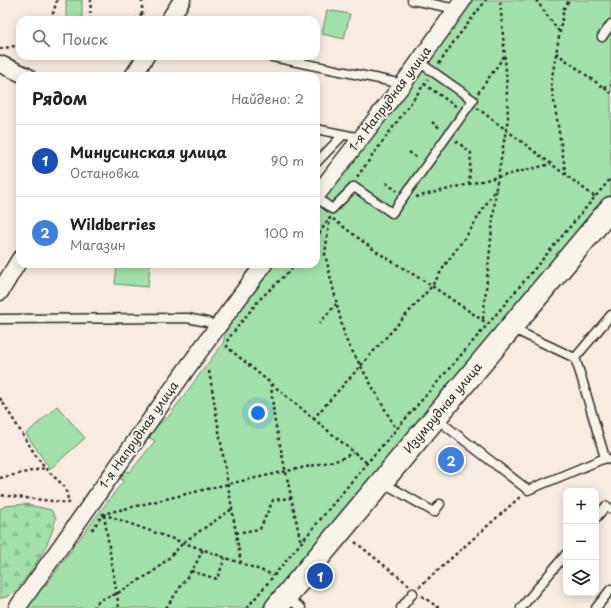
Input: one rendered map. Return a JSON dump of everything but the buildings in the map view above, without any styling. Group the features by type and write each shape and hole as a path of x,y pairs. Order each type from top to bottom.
{"street":[{"path":"172,16 182,0"},
{"name":"1-я Напрудная улица","path":"320,192 419,62 460,5"},
{"path":"136,72 143,60"},
{"path":"0,64 18,72"},
{"name":"Изумрудная улица","path":"287,604 382,482 510,328 603,202"},
{"path":"0,292 16,266"},
{"name":"1-я Напрудная улица","path":"17,608 261,268"}],"lane":[{"path":"412,0 460,5"},
{"path":"602,37 611,24"},
{"path":"291,60 405,80"},
{"path":"320,200 332,209 354,187 392,213 404,197 472,101 419,62"},
{"path":"320,130 361,138"},
{"path":"320,159 343,135"},
{"path":"575,358 611,315"},
{"path":"0,319 187,318 207,322 218,327"},
{"path":"435,418 528,490 608,459 575,358 510,328"},
{"path":"382,482 434,512 440,504"},
{"path":"599,514 606,506 611,509"},
{"path":"521,608 563,558"},
{"path":"596,608 611,589"},
{"path":"401,608 415,591"}],"path":[{"path":"52,16 57,0"},
{"path":"90,0 90,16"},
{"path":"141,14 142,0"},
{"path":"354,187 354,181 453,43 486,0"},
{"path":"483,319 496,188 507,131 508,118 505,55 500,0"},
{"path":"536,0 560,33"},
{"path":"566,175 551,83 564,8 570,0"},
{"path":"0,49 16,46"},
{"path":"556,52 611,93"},
{"path":"505,55 472,101 507,131 603,202"},
{"path":"405,80 424,84 464,112"},
{"path":"604,88 611,85"},
{"path":"432,122 471,153 469,184"},
{"path":"386,183 410,200 418,196 498,178 551,164"},
{"path":"247,608 367,463 488,324 603,202 611,178"},
{"path":"313,419 432,286 469,232 496,188"},
{"path":"330,216 377,252 483,319 488,324"},
{"path":"320,232 330,216"},
{"path":"330,216 325,254 345,338 396,429"},
{"path":"293,268 259,300 228,339 226,347 367,463"},
{"path":"319,324 337,303"},
{"path":"209,371 241,563"},
{"path":"271,384 274,417 301,543"},
{"path":"0,398 36,456 45,468 66,487 69,503 0,495"},
{"path":"103,514 228,484 338,460 353,452"},
{"path":"0,478 45,468"},
{"path":"415,591 528,490"},
{"path":"236,533 260,529 273,500 292,498"},
{"path":"93,608 100,600 116,594 153,572 184,542 232,509"},
{"path":"103,514 184,542 274,576"},
{"path":"103,514 119,608"},
{"path":"355,542 415,591 439,608"},
{"path":"166,608 191,571 203,549"},
{"path":"191,571 217,579 225,558"}],"green space":[{"path":"66,0 82,0 82,16 66,16"},
{"path":"469,0 611,0 611,199 262,608 20,608 37,583 46,585 73,548 65,545 70,539 78,541 124,480 117,478 122,470 130,472 155,441 147,436 154,428 168,417 223,343 227,326 270,268 320,268 320,201"},
{"path":"327,10 350,14 344,39 322,34"},
{"path":"117,268 150,268 148,287 115,284"},
{"path":"57,406 85,438 50,469 26,434"},
{"path":"25,504 51,510 56,518 47,544 20,586 13,593 6,597 0,598 0,509 5,506"}],"place":[{"name":"Wildberries","path":"451,460"},
{"name":"Минусинская улица","path":"320,576"}]}
